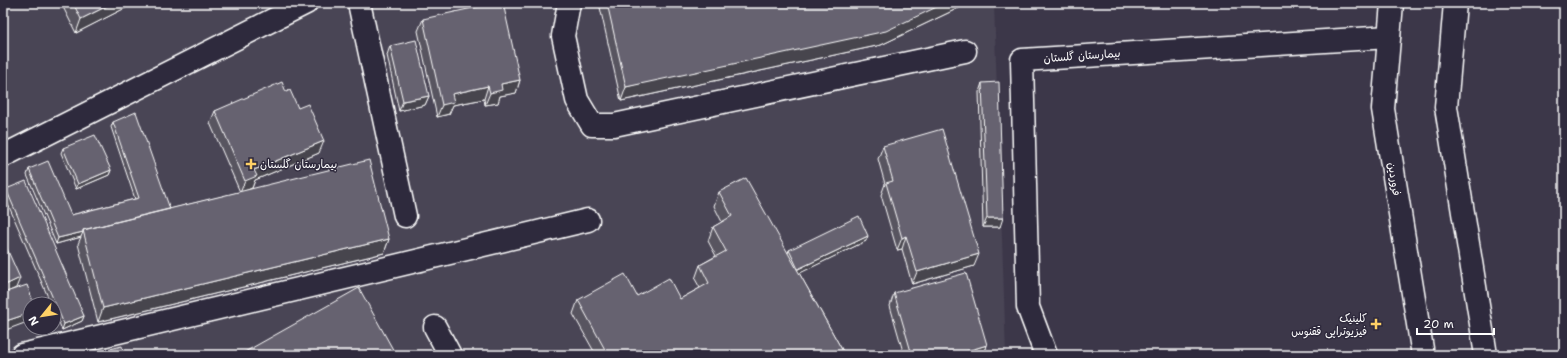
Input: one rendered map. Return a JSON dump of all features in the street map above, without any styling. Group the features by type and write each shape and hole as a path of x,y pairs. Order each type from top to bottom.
{"main road":[{"path":"3,156 306,3"},
{"path":"359,3 405,216"},
{"path":"569,3 563,36 577,100 592,125 614,125 965,51"},
{"name":"فروردین","path":"1392,3 1383,109 1422,355"},
{"path":"1455,3 1446,106 1486,355"},
{"name":"بیمارستان گلستان","path":"1046,355 1028,307 1022,60 1389,37"},
{"path":"22,355 588,220"},
{"path":"435,327 450,355"}],"shaded area":[{"path":"3,3 994,3 1006,355 3,355"}],"building":[{"path":"73,3 113,3 81,19"},
{"path":"495,3 503,3 520,80 501,84 502,90 490,93 488,86 452,94 454,102 442,105 423,19"},
{"path":"607,3 945,3 886,31 626,87"},
{"path":"416,40 429,96 403,101 390,46"},
{"path":"282,82 286,92 290,90 298,108 308,104 324,141 254,170 257,176 245,181 215,111"},
{"path":"999,82 1003,218 987,218 982,83"},
{"path":"136,112 170,209 83,230 83,232 58,238 29,169 48,161 71,215 139,198 113,122"},
{"path":"942,129 979,254 917,272 906,236 902,238 886,183 893,181 883,146"},
{"path":"95,135 111,170 78,184 63,148"},
{"path":"369,160 389,239 103,308 83,230"},
{"path":"746,178 845,355 608,355 578,300 625,274 637,296 669,278 680,299 709,283 700,265 726,251 713,227 732,216 719,192"},
{"path":"26,181 84,316 64,324 62,319 62,296 52,296 6,189"},
{"path":"859,216 868,236 798,269 789,250"},
{"path":"3,240 20,278 3,286"},
{"path":"966,273 987,345 954,355 912,355 894,293"},
{"path":"27,285 31,296 22,296 22,316 3,322 3,293"},
{"path":"359,288 396,355 244,355 243,353"},
{"path":"122,346 124,355 99,355 98,352"}],"place":[{"name":"بیمارستان گلستان","path":"251,164"},
{"name":"کلینیک فیزیوتراپی ققنوس","path":"1376,324"}]}
